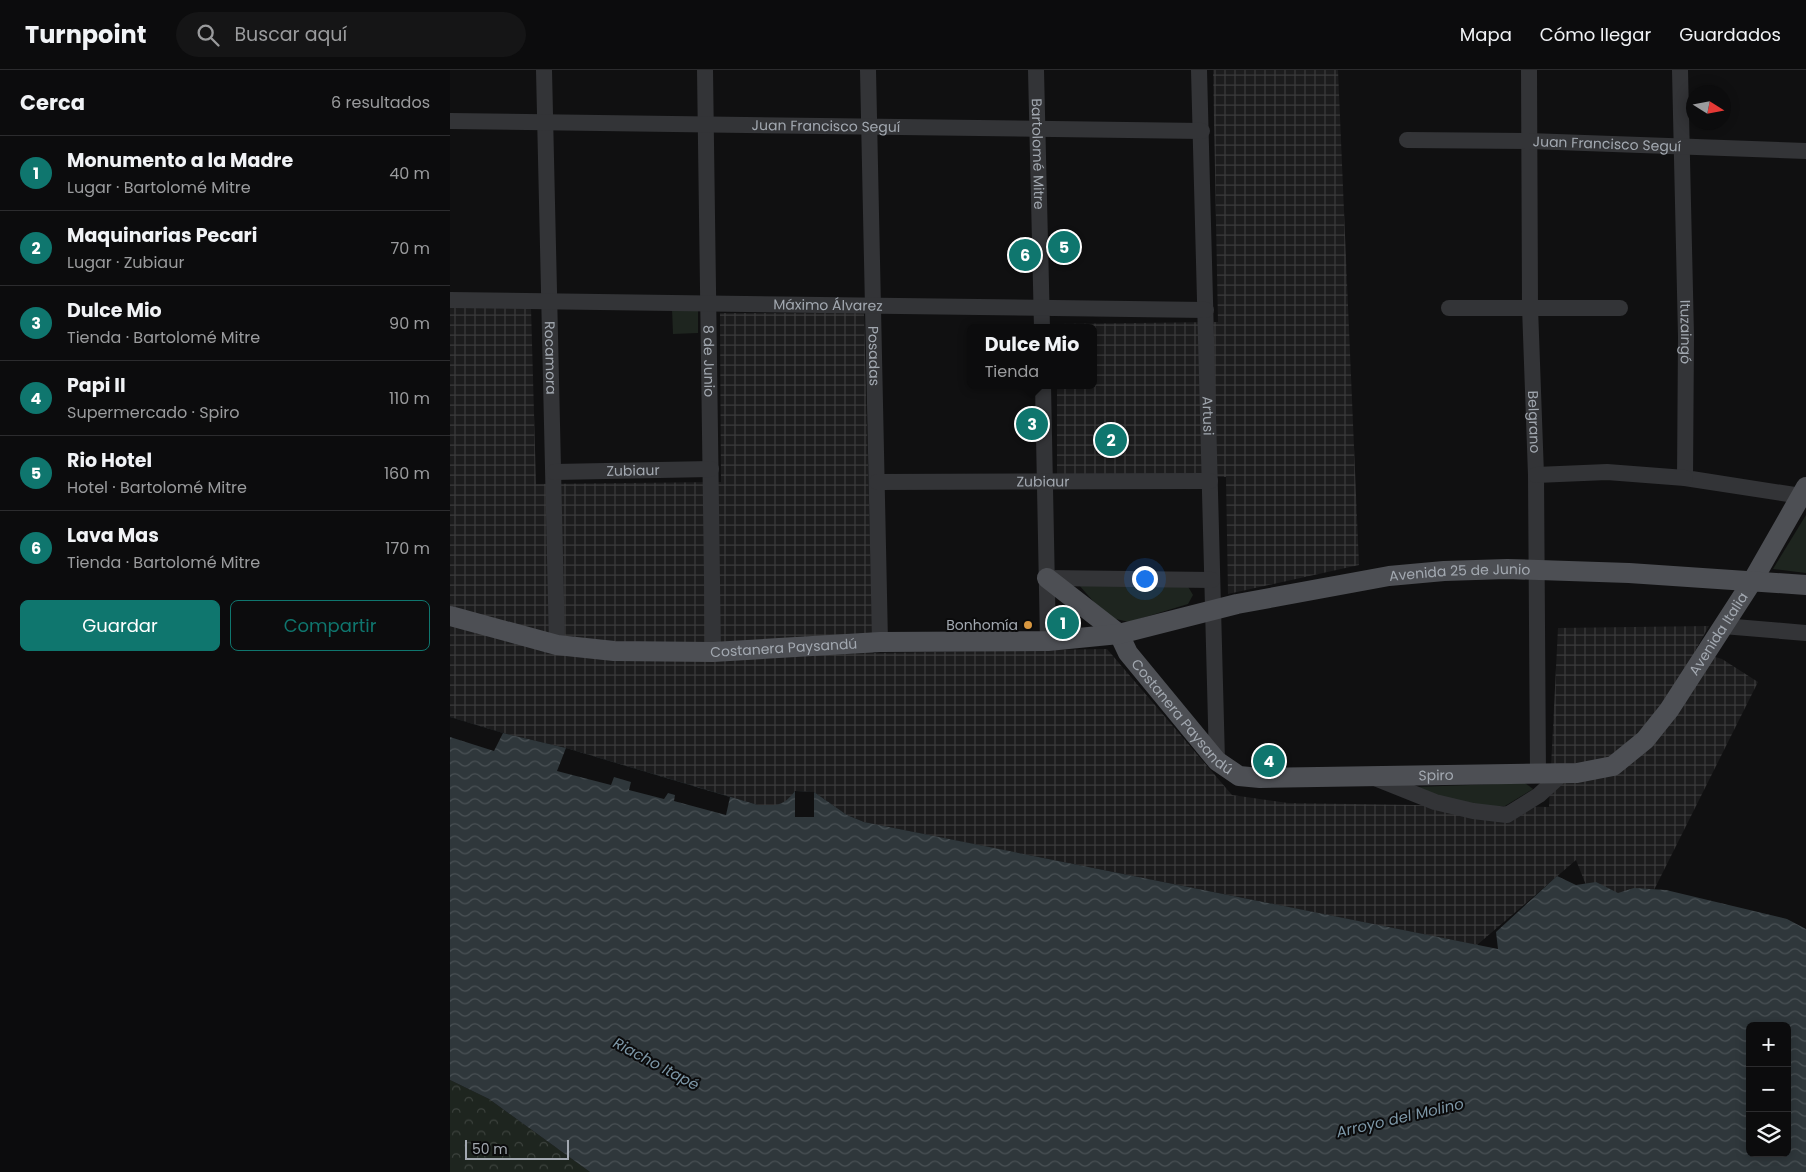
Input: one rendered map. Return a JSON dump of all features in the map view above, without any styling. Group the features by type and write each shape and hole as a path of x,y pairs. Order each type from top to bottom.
{"main road":[{"name":"Avenida Italia","path":"1613,766 1645,740 1669,710 1753,580 1804,491"},
{"name":"Avenida 25 de Junio","path":"1120,634 1212,609 1389,576 1444,571 1536,570 1753,580 1806,585"},
{"name":"Costanera Paysandú","path":"1047,578 1120,634 1128,653 1217,761 1239,776 1260,778"},
{"name":"Costanera Paysandú","path":"450,616 557,646 614,651 712,652 880,642 1048,641 1120,634"},
{"name":"Spiro","path":"1260,778 1538,774 1563,773 1613,766"}],"street":[{"name":"Rocamora","path":"544,70 557,646"},
{"name":"8 de Junio","path":"705,70 710,302 712,652"},
{"name":"Posadas","path":"868,70 880,642"},
{"name":"Bartolomé Mitre","path":"1036,70 1042,324"},
{"name":"Artusi","path":"1200,70 1217,761"},
{"name":"Belgrano","path":"1528,70 1530,307 1536,475 1538,774"},
{"name":"Ituzaingó","path":"1680,70 1686,336 1685,478"},
{"name":"Juan Francisco Seguí","path":"450,121 1202,131"},
{"name":"Juan Francisco Seguí","path":"1407,140 1683,146 1806,151"},
{"name":"Máximo Álvarez","path":"450,300 1206,310"},
{"path":"1449,308 1620,308"},
{"path":"1043,389 1048,641"},
{"name":"Zubiaur","path":"554,472 711,469"},
{"path":"1536,475 1606,472 1685,478 1804,491"},
{"name":"Zubiaur","path":"876,482 1210,481"},
{"path":"1047,578 1212,580"},
{"path":"1723,626 1806,633"},
{"path":"1370,776 1435,802 1473,811 1508,815 1539,795 1563,773"}],"shaded area":[{"path":"1213,70 1338,70 1359,565 1228,594 1226,477 1057,474 1057,389 1097,389 1097,324 1056,324 1218,322"},
{"path":"450,307 531,308 536,484 721,482 720,313 864,313 873,653 1107,649 1232,795 1288,803 1549,807 1558,628 1709,626 1695,651 1722,659 1758,682 1631,936 1605,933 1576,860 1477,945 864,822 847,815 814,792 795,791 787,802 777,805 758,805 566,748 503,733 450,717"}],"green space":[{"path":"672,308 698,308 698,333 673,334"},
{"path":"1806,515 1806,573 1773,569"},
{"path":"1079,585 1187,585 1193,595 1188,604 1129,622 1107,617"},
{"path":"1525,783 1533,789 1505,806 1464,806 1414,787"},
{"path":"450,1080 489,1099 590,1172 450,1172"}],"water":[{"path":"450,717 503,733 566,748 758,805 779,804 787,800 795,791 814,792 847,815 864,822 1498,949 1496,932 1557,876 1576,885 1596,882 1618,893 1634,888 1666,890 1787,919 1806,929 1806,1172 590,1172 489,1099 450,1080"}],"pier":[{"path":"450,717 503,733 494,751 450,737"},
{"path":"566,748 730,797 726,815 674,801 675,795 668,793 664,799 629,790 631,782 614,777 611,785 557,771"},
{"path":"795,791 814,792 814,817 795,817"}],"place":[{"name":"Rio Hotel","path":"1064,247"},
{"name":"Lava Mas","path":"1025,255"},
{"name":"Dulce Mio","path":"1032,424"},
{"name":"Maquinarias Pecari","path":"1111,440"},
{"name":"Monumento a la Madre","path":"1063,623"},
{"name":"Bonhomía","path":"1028,625"},
{"name":"Papi II","path":"1269,761"}],"water label":[{"name":"Riacho Itapé","path":"656,1064"},
{"name":"Arroyo del Molino","path":"1400,1118"}]}
